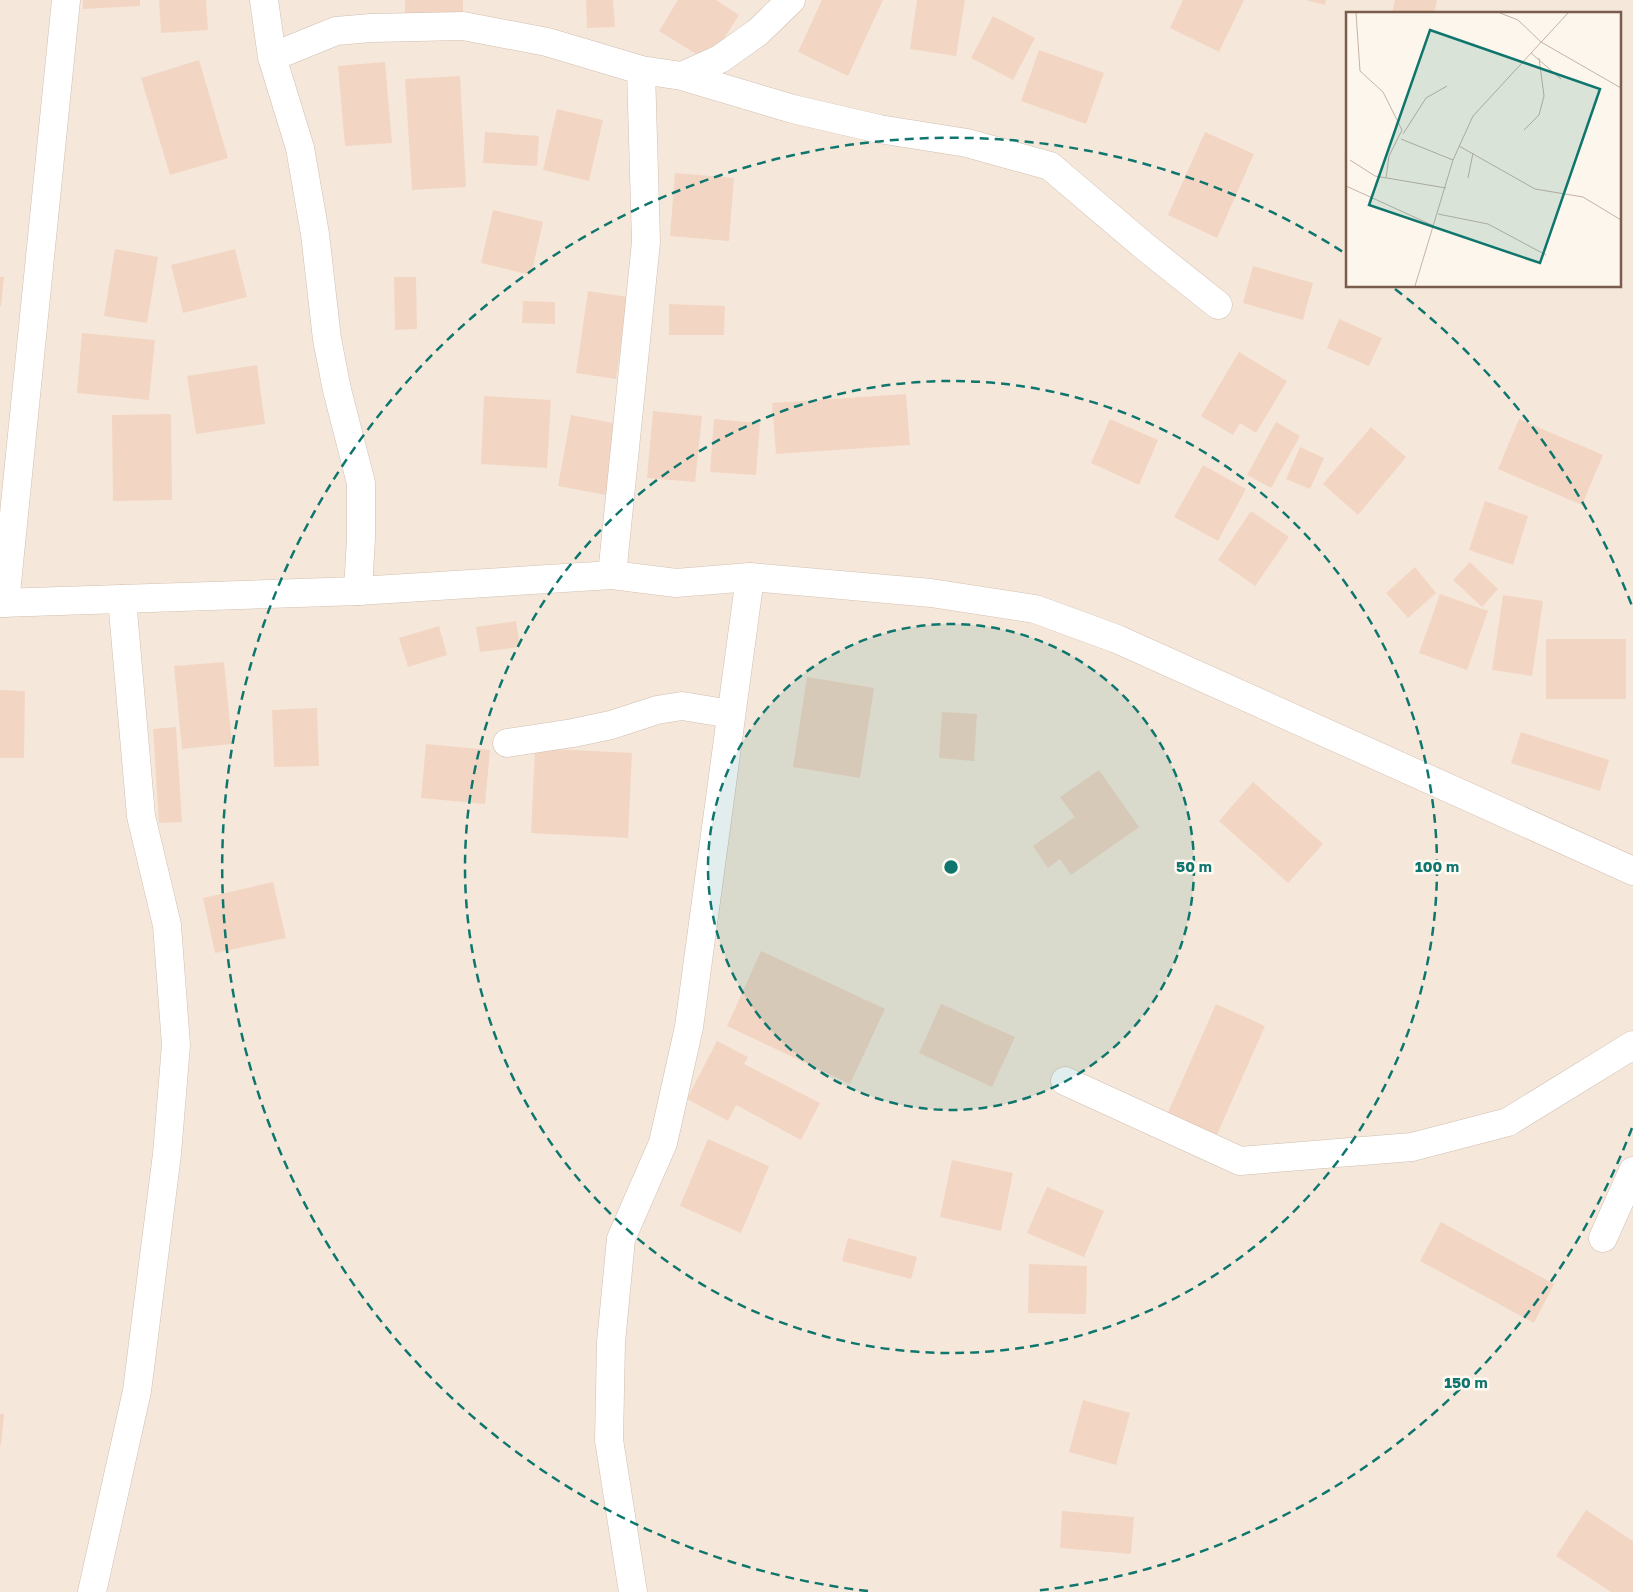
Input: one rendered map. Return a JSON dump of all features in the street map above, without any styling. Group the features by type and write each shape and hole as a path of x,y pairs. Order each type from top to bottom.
{"street":[{"path":"66,0 2,603 358,591 612,575 676,584 750,577 931,592 1035,609 1117,639 1633,871"},
{"path":"264,0 272,57 300,148 315,234 329,348 337,390 361,483 361,538 358,591"},
{"path":"682,76 720,59 758,32 791,0"},
{"path":"272,57 336,31 371,28 463,26 547,42 641,70 682,76 793,109 879,129 967,143 1050,166 1144,246 1218,305"},
{"path":"612,575 646,242 641,70"},
{"path":"633,1592 609,1440 610,1342 621,1239 663,1143 688,1027 750,577"},
{"path":"92,1592 137,1391 167,1154 176,1045 167,925 141,816 122,599"},
{"path":"507,743 612,725 657,710 682,706 731,714"},
{"path":"1065,1081 1240,1161 1412,1147 1508,1122 1633,1045"},
{"path":"1603,1238 1633,1171"}],"shaded area":[{"path":"0,0 1633,0 1633,1592 0,1592"}],"building":[{"path":"83,0 140,0 140,6 83,9"},
{"path":"159,0 206,0 208,30 161,33"},
{"path":"405,0 463,0 463,20 405,21"},
{"path":"586,0 613,0 615,27 587,28"},
{"path":"678,0 716,0 739,15 709,62 659,31"},
{"path":"822,0 883,0 848,76 798,52"},
{"path":"917,0 965,0 956,56 910,49"},
{"path":"1183,0 1244,0 1219,52 1170,28"},
{"path":"1306,0 1326,0 1325,5"},
{"path":"1395,0 1437,0 1434,12 1392,12"},
{"path":"993,16 1035,38 1013,80 971,58"},
{"path":"1039,50 1104,73 1086,124 1021,101"},
{"path":"199,60 228,158 170,175 141,78"},
{"path":"385,62 392,143 345,146 338,66"},
{"path":"460,76 466,187 412,190 405,79"},
{"path":"557,109 603,120 589,181 543,170"},
{"path":"485,132 539,136 537,166 483,163"},
{"path":"1205,132 1254,154 1217,238 1168,215"},
{"path":"675,173 734,178 729,241 670,236"},
{"path":"493,210 543,222 531,275 481,263"},
{"path":"115,249 158,257 147,323 104,316"},
{"path":"235,249 247,297 183,313 171,265"},
{"path":"1253,266 1313,283 1303,320 1243,303"},
{"path":"0,277 4,277 1,306 0,306"},
{"path":"394,277 416,277 417,329 395,330"},
{"path":"588,291 628,297 616,379 576,373"},
{"path":"523,301 555,302 555,324 522,323"},
{"path":"669,304 725,306 724,335 669,335"},
{"path":"1339,319 1382,338 1369,366 1327,348"},
{"path":"82,333 155,340 149,400 77,393"},
{"path":"1239,352 1287,381 1256,433 1240,423 1233,435 1201,416"},
{"path":"257,365 265,424 196,434 187,376"},
{"path":"906,394 910,445 776,454 772,403"},
{"path":"484,396 551,400 547,468 481,464"},
{"path":"653,411 702,416 695,482 647,478"},
{"path":"171,414 172,500 113,501 112,415"},
{"path":"571,415 619,424 606,495 558,486"},
{"path":"714,419 760,423 756,475 710,472"},
{"path":"1110,419 1158,440 1139,485 1091,463"},
{"path":"1519,419 1603,455 1582,505 1498,469"},
{"path":"1276,422 1300,436 1271,488 1247,475"},
{"path":"1371,427 1406,457 1358,515 1323,484"},
{"path":"1300,447 1324,458 1310,489 1286,479"},
{"path":"1203,465 1246,489 1218,541 1174,517"},
{"path":"1485,501 1528,516 1513,565 1469,550"},
{"path":"1251,511 1289,537 1255,586 1218,560"},
{"path":"1470,562 1498,589 1482,607 1453,580"},
{"path":"1415,567 1436,593 1408,618 1386,593"},
{"path":"1440,594 1488,611 1467,670 1419,653"},
{"path":"1503,595 1543,601 1532,676 1492,670"},
{"path":"516,621 520,647 480,652 476,627"},
{"path":"439,626 447,655 408,667 399,638"},
{"path":"1546,639 1626,639 1626,699 1546,699"},
{"path":"224,662 232,744 182,749 174,666"},
{"path":"807,677 874,688 860,778 793,767"},
{"path":"0,690 25,691 24,758 0,758"},
{"path":"317,708 319,766 274,767 272,710"},
{"path":"942,712 977,714 974,761 939,758"},
{"path":"176,727 182,822 159,823 153,729"},
{"path":"1521,732 1609,760 1600,791 1511,763"},
{"path":"426,744 490,750 485,804 421,798"},
{"path":"535,748 632,753 628,838 531,833"},
{"path":"1099,770 1139,827 1071,875 1060,859 1048,868 1033,846 1075,817 1060,797"},
{"path":"1253,782 1323,844 1288,883 1219,821"},
{"path":"273,882 286,938 215,953 203,898"},
{"path":"761,951 885,1009 850,1084 727,1026"},
{"path":"941,1004 1015,1037 992,1087 919,1053"},
{"path":"1216,1004 1265,1026 1215,1139 1166,1117"},
{"path":"717,1041 748,1057 744,1064 820,1103 801,1140 736,1105 728,1121 687,1099"},
{"path":"708,1139 769,1166 741,1233 680,1206"},
{"path":"952,1160 1013,1173 1001,1231 940,1217"},
{"path":"1047,1187 1104,1211 1084,1257 1027,1233"},
{"path":"1441,1222 1554,1284 1534,1323 1420,1261"},
{"path":"848,1238 917,1257 911,1279 842,1261"},
{"path":"1029,1264 1087,1266 1086,1314 1028,1313"},
{"path":"1083,1400 1130,1413 1116,1465 1069,1452"},
{"path":"0,1414 4,1414 1,1445 0,1445"},
{"path":"1586,1510 1633,1541 1633,1592 1611,1592 1556,1556"},
{"path":"1062,1511 1134,1517 1131,1554 1060,1548"}]}
